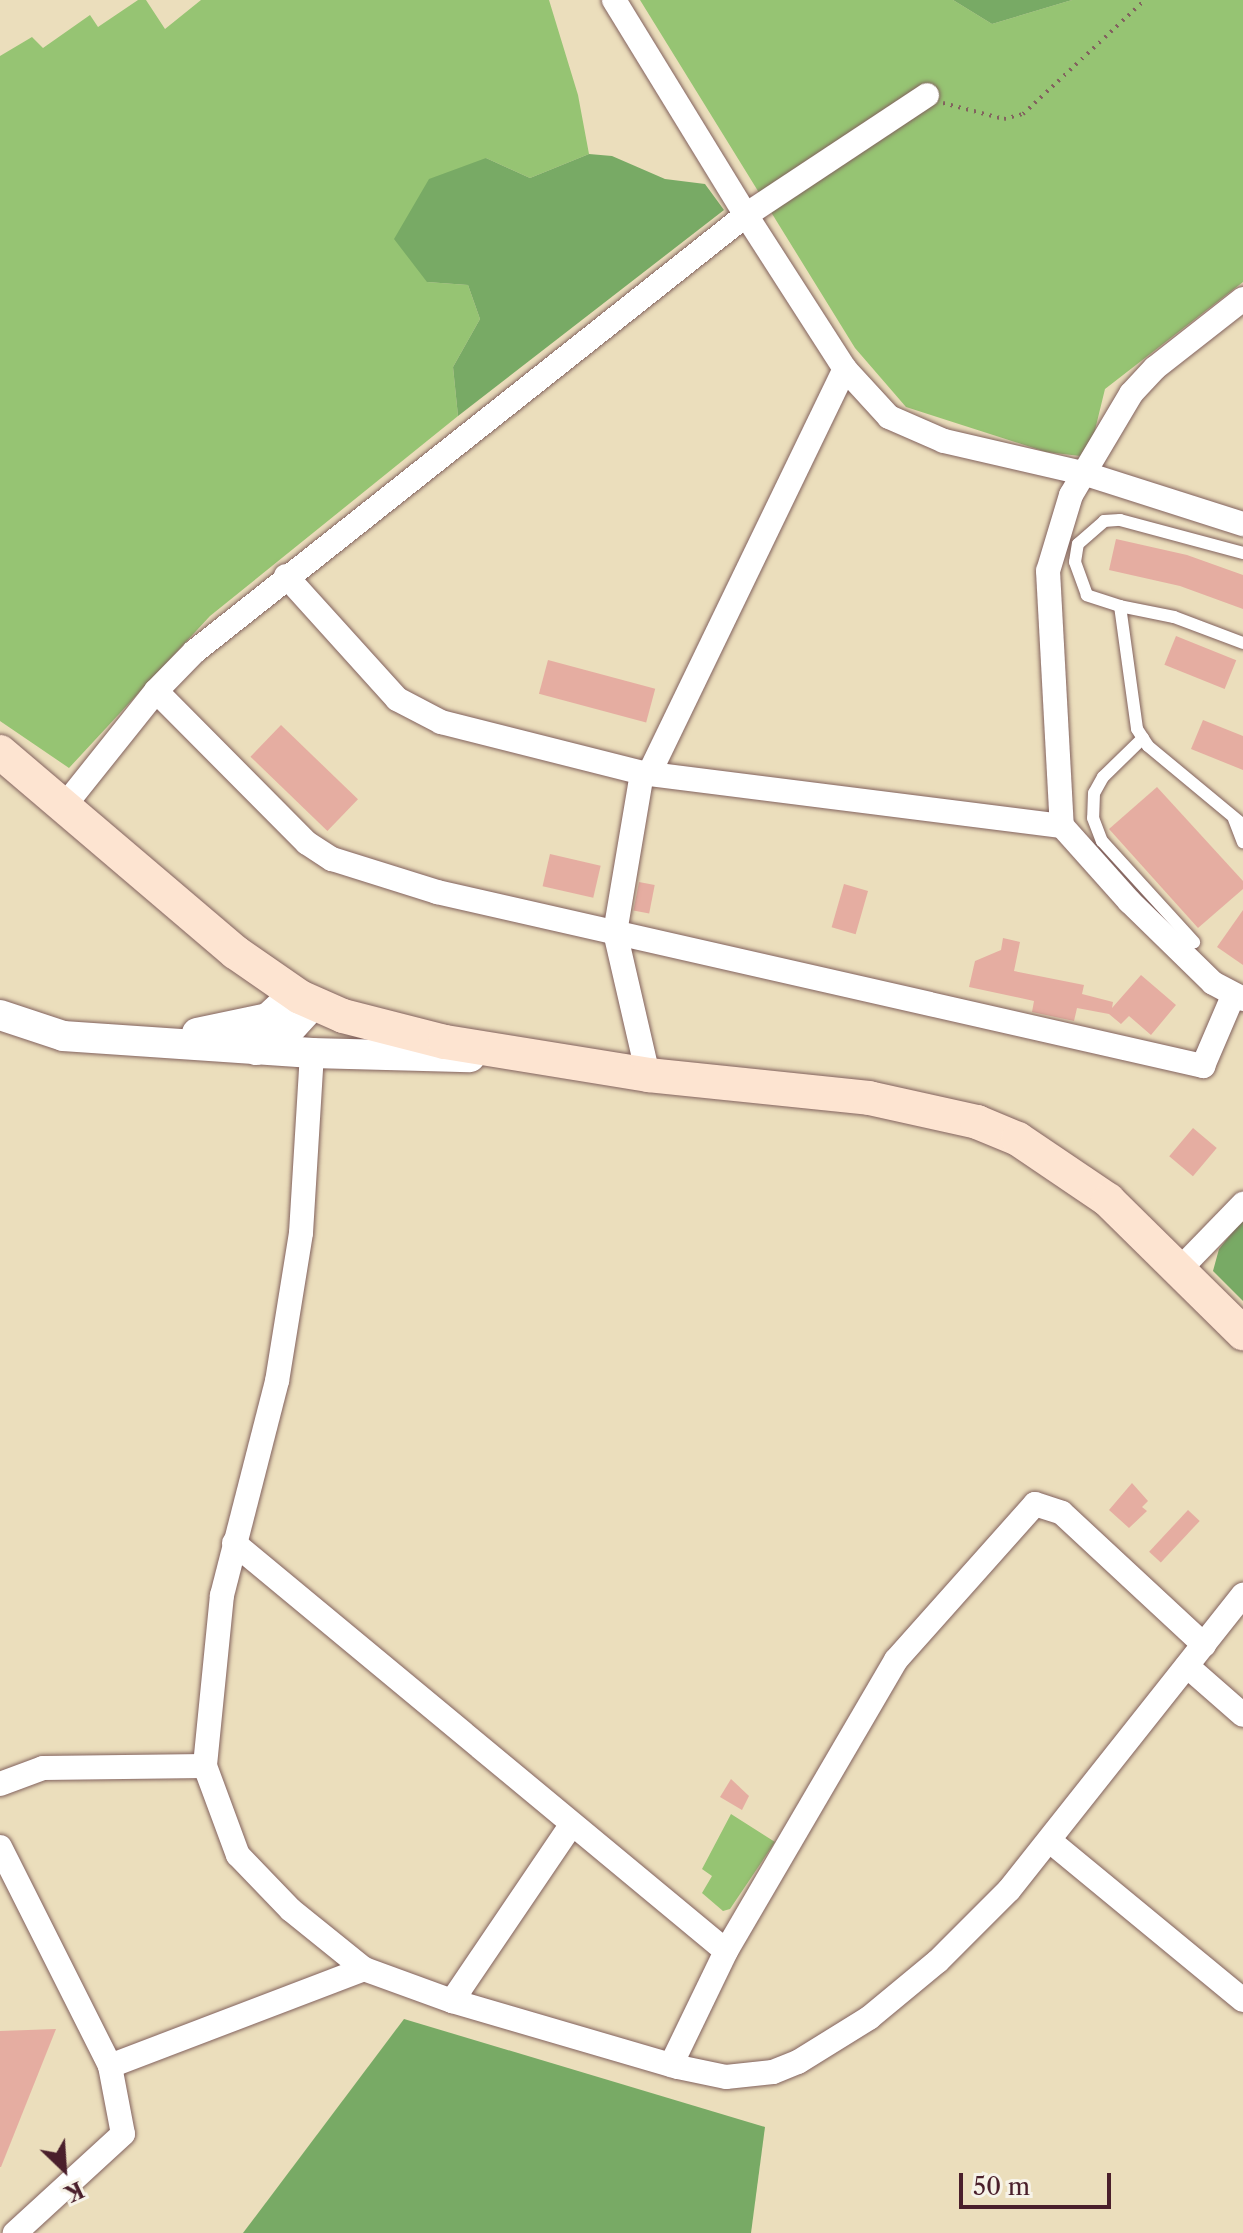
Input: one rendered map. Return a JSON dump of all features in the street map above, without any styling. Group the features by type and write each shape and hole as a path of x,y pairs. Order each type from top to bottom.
{"main road":[{"path":"0,752 235,952 304,999 386,1028 535,1058 648,1075 869,1098 977,1122 1068,1169 1180,1269 1243,1333"}],"street":[{"path":"614,0 845,369 889,417 912,429 1083,473 1243,524"},
{"path":"65,805 156,691 286,576 746,215 927,95"},
{"path":"156,691 266,807 332,859 437,892 1203,1066 1238,998 1129,901 1062,826 1048,571 1056,531 1083,473 1131,394 1155,368 1243,299"},
{"path":"648,1075 615,932 646,774 845,369"},
{"path":"286,576 332,632 419,714 646,774 1062,826"},
{"path":"135,1042 243,1027 304,999"},
{"path":"256,1050 283,1037 304,999"},
{"path":"0,1015 63,1036 135,1042 312,1053 535,1058"},
{"path":"312,1053 301,1233 277,1381 222,1595 205,1766 238,1855 291,1910 364,1969 452,2001 671,2065 726,2077 750,2076 828,2047 938,1961 1050,1841 1243,1595"},
{"path":"1180,1269 1243,1204"},
{"path":"671,2065 726,1951 896,1660 1035,1504 1062,1513 1204,1645"},
{"path":"234,1543 726,1951"},
{"path":"1187,1666 1243,1715"},
{"path":"0,1784 43,1768 205,1766"},
{"path":"452,2001 571,1825"},
{"path":"1050,1841 1243,2000"},
{"path":"0,1847 110,2066 123,2134 15,2233"},
{"path":"110,2066 364,1969"}],"lane":[{"path":"1243,553 1120,520 1104,521 1078,544 1075,562 1087,595 1120,606 1174,617 1243,643"},
{"path":"1120,606 1133,708 1143,738 1239,822 1243,842"},
{"path":"1143,738 1103,777 1094,793 1093,818 1102,841 1194,942"}],"path":[{"path":"927,95 969,113 1004,119 1023,114 1145,0"}],"green space":[{"path":"138,0 146,0 165,29 201,0 549,0 578,95 589,154 530,178 486,158 427,282 468,285 480,319 453,367 458,416 210,616 69,768 0,721 0,56 32,37 43,48 90,15 98,27"},
{"path":"640,0 953,0 992,24 1072,0 1243,0 1243,282 1105,389 1094,434 1080,456 1046,452 906,407 855,348"},
{"path":"953,0 1072,0 992,24"},
{"path":"589,154 612,156 665,179 705,184 724,210 458,416 453,367 480,319 468,285 427,282 394,239 429,179 486,158 530,178"},
{"path":"1243,1219 1243,1301 1213,1271 1219,1249"},
{"path":"731,1814 775,1842 730,1909 723,1911 702,1893 712,1876 702,1869"},
{"path":"404,2019 765,2127 751,2233 243,2233"}],"building":[{"path":"1116,539 1187,555 1243,575 1243,609 1180,586 1109,570"},
{"path":"1176,636 1236,660 1225,689 1164,665"},
{"path":"548,660 655,689 646,723 539,694"},
{"path":"1203,720 1243,736 1243,770 1191,749"},
{"path":"281,725 358,799 327,831 250,757"},
{"path":"1157,787 1243,881 1243,889 1198,928 1109,829"},
{"path":"550,854 601,866 593,898 543,886"},
{"path":"639,882 655,885 649,914 633,910"},
{"path":"844,884 868,891 856,934 832,927"},
{"path":"1243,910 1243,965 1217,947"},
{"path":"1003,938 1020,942 1014,971 1084,985 1082,994 1113,1002 1112,1008 1141,975 1176,1005 1151,1035 1129,1016 1121,1024 1109,1014 1077,1008 1074,1021 1032,1012 1034,1001 969,987 975,961 1001,950"},
{"path":"1193,1128 1217,1148 1193,1176 1169,1156"},
{"path":"1132,1483 1148,1501 1142,1507 1147,1511 1129,1528 1109,1510"},
{"path":"1188,1510 1200,1521 1161,1563 1149,1552"},
{"path":"731,1779 749,1796 742,1810 720,1797"},
{"path":"56,2029 1,2167 0,2167 0,2031"}]}
